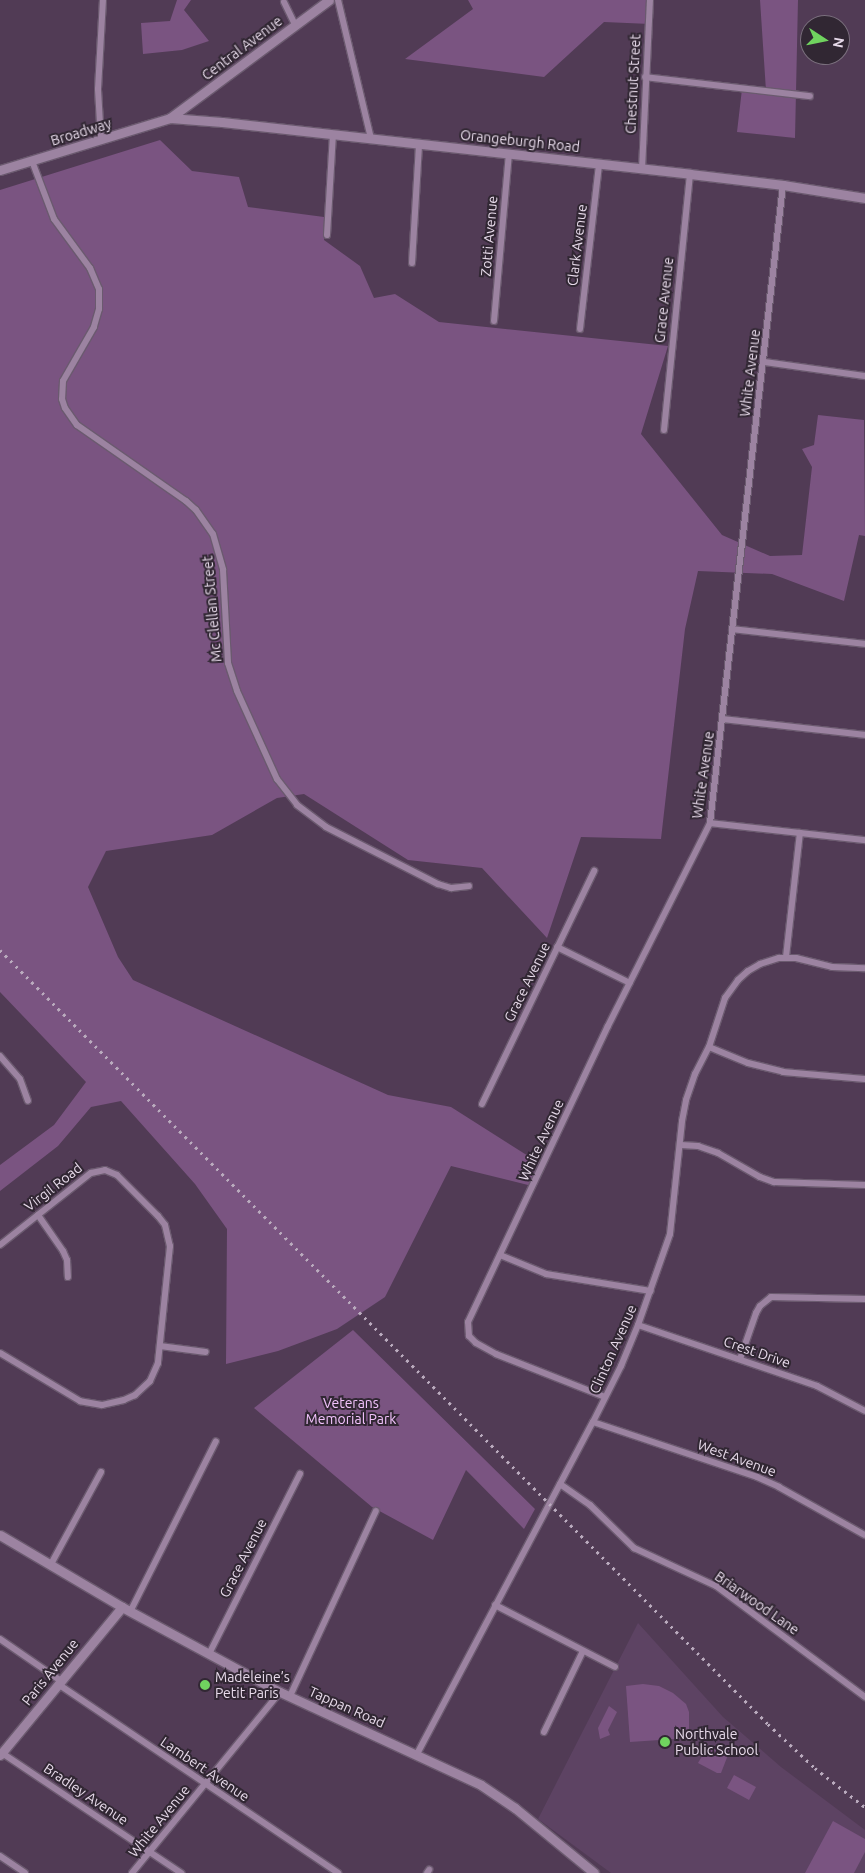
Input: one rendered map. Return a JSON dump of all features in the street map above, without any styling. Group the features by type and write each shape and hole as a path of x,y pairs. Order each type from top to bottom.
{"street":[{"path":"101,140 98,89 103,0"},
{"name":"Central Avenue","path":"170,118 330,0"},
{"path":"338,0 371,138"},
{"name":"Chestnut Street","path":"642,168 650,0"},
{"path":"284,2 295,25"},
{"path":"645,77 810,96"},
{"name":"Broadway","path":"0,170 170,118"},
{"name":"Orangeburgh Road","path":"170,118 642,168 783,185 865,198"},
{"path":"326,235 333,134"},
{"path":"412,263 420,144"},
{"name":"Zotti Avenue","path":"494,321 509,154"},
{"name":"Mc Clellan Street","path":"32,161 54,219 90,268 99,294 99,309 94,327 63,380 62,399 64,408 77,425 186,501 196,510 213,534 223,570 228,663 237,692 277,779 297,806 326,827 438,884 451,888 469,886"},
{"name":"Clark Avenue","path":"580,329 599,164"},
{"name":"Grace Avenue","path":"664,430 690,174"},
{"name":"White Avenue","path":"606,1397 546,1376 476,1343 469,1336 468,1322 630,983 710,823 783,185"},
{"path":"764,362 865,376"},
{"path":"732,629 865,644"},
{"path":"723,718 865,735"},
{"path":"710,823 865,840"},
{"path":"800,833 786,957 832,967 865,968"},
{"name":"Grace Avenue","path":"482,1104 594,871"},
{"path":"557,947 630,983"},
{"name":"Clinton Avenue","path":"418,1754 606,1397 638,1325 670,1234 686,1100 695,1074 708,1047 725,998 738,980 760,964 786,957"},
{"path":"708,1047 748,1063 783,1072 865,1079"},
{"path":"0,1056 20,1079 28,1102"},
{"path":"681,1144 698,1146 718,1153 760,1177 774,1182 865,1185"},
{"name":"Virgil Road","path":"0,1245 91,1173 105,1170 117,1175 158,1216 165,1226 170,1246 160,1346 155,1373 144,1388 124,1400 102,1405 91,1404 70,1396 0,1353"},
{"path":"38,1215 63,1251 67,1260 68,1277"},
{"path":"500,1255 546,1274 651,1291"},
{"path":"740,1358 756,1313 760,1306 771,1297 865,1299"},
{"name":"Crest Drive","path":"638,1325 740,1358 817,1386 865,1411"},
{"path":"160,1346 206,1352"},
{"name":"West Avenue","path":"593,1422 757,1477 795,1495 865,1535"},
{"name":"Paris Avenue","path":"2,1749 59,1682 126,1610 216,1441"},
{"path":"50,1566 101,1472"},
{"name":"Grace Avenue","path":"208,1654 300,1474"},
{"name":"Briarwood Lane","path":"560,1484 590,1505 634,1548 716,1586 865,1697"},
{"path":"290,1696 376,1511"},
{"name":"Tappan Road","path":"0,1535 126,1610 280,1692 418,1754 494,1793 594,1873"},
{"path":"495,1605 615,1667"},
{"name":"Lambert Avenue","path":"0,1639 205,1784 338,1873"},
{"path":"544,1732 583,1651"},
{"name":"White Avenue","path":"132,1873 280,1692"},
{"name":"Bradley Avenue","path":"2,1749 181,1873"},
{"path":"0,1856 25,1873"}],"shaded area":[{"name":"Northvale Public School","path":"638,1623 723,1717 781,1767 865,1830 865,1873 611,1873 538,1819"}],"green space":[{"path":"177,0 191,0 184,10 209,41 182,50 143,54 141,23 170,21"},
{"path":"468,0 650,0 650,24 604,22 544,77 405,59 473,9"},
{"path":"760,0 798,0 795,138 737,132 742,89 766,91"},
{"path":"160,140 192,171 239,177 248,207 324,217 324,240 360,266 374,298 395,294 439,322 668,346 641,434 722,535 770,556 802,555 812,467 802,449 814,445 818,415 864,420 865,536 859,535 844,601 772,574 698,571 685,629 661,839 581,837 547,938 482,868 408,860 304,794 277,798 212,835 106,851 88,887 118,957 133,980 388,1095 451,1107 544,1166 532,1186 451,1166 385,1297 337,1329 278,1351 226,1364 227,1229 195,1184 121,1101 91,1107 58,1146 0,1191 0,1165 54,1125 86,1082 0,992 0,190"},
{"name":"Veterans Memorial Park","path":"353,1330 535,1509 524,1529 466,1470 433,1540 372,1507 254,1408"},
{"path":"643,1684 659,1686 673,1693 686,1704 689,1712 689,1738 630,1742 626,1686"},
{"path":"609,1706 617,1712 608,1730 610,1735 600,1739 598,1728"},
{"path":"708,1746 728,1755 721,1773 717,1773 698,1763"},
{"path":"734,1775 756,1787 749,1800 727,1788"},
{"path":"833,1821 865,1839 865,1852 854,1873 805,1873"}],"railway":[{"path":"0,950 768,1724 815,1768 865,1807"}],"place":[{"name":"Madeleine’s Petit Paris","path":"205,1685"},
{"name":"Northvale Public School","path":"665,1742"}]}
